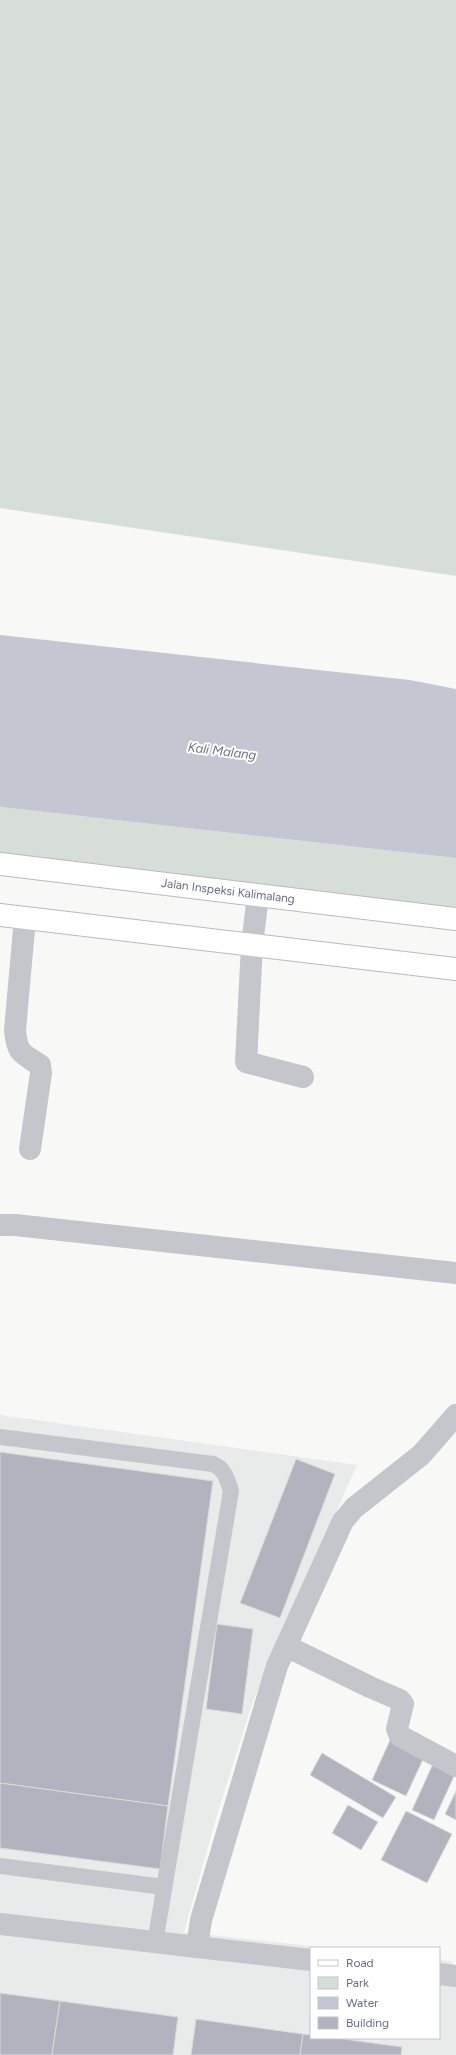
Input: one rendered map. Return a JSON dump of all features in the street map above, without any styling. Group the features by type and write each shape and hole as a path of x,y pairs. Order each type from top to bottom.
{"main road":[{"name":"Jalan Inspeksi Kalimalang","path":"0,864 456,919"},
{"path":"0,915 456,969"}],"street":[{"path":"258,895 252,944 246,1062 303,1077"},
{"path":"25,918 15,1030 16,1046 25,1056 40,1064 41,1073 30,1148"},
{"path":"0,1225 23,1226 456,1273"},
{"path":"196,1947 201,1920 277,1666 343,1521 354,1508 421,1454 456,1415"},
{"path":"286,1646 370,1688 400,1700 403,1704 397,1729 400,1736 456,1766"},
{"path":"0,1924 310,1960"},
{"path":"440,1974 456,1976"}],"lane":[{"path":"0,1437 213,1464 220,1467 225,1474 231,1491 155,1943"},
{"path":"0,1866 164,1887"}],"shaded area":[{"path":"0,1415 357,1465 253,1701 217,1815 184,1932 320,1947 310,1947 310,2039 440,2039 440,1960 450,1961 456,1966 456,2055 0,2055"}],"green space":[{"path":"0,0 456,0 456,576 0,508"},
{"path":"0,807 456,858 456,919 0,864"}],"water":[{"path":"0,635 410,680 456,689 456,858 0,807"}],"building":[{"path":"0,1452 213,1481 168,1806 0,1783"},
{"path":"296,1459 335,1474 280,1618 240,1603"},
{"path":"217,1624 253,1629 242,1714 206,1709"},
{"path":"391,1738 426,1753 406,1796 372,1780"},
{"path":"322,1753 396,1797 383,1818 310,1775"},
{"path":"433,1764 455,1774 434,1820 412,1810"},
{"path":"0,1783 168,1806 160,1869 0,1848"},
{"path":"456,1791 456,1820 445,1814"},
{"path":"348,1805 378,1822 361,1850 332,1833"},
{"path":"406,1811 452,1834 427,1883 381,1860"},
{"path":"0,1993 60,2001 52,2055 0,2055"},
{"path":"60,2001 178,2017 173,2055 52,2055"},
{"path":"196,2019 303,2034 300,2055 191,2055"},
{"path":"303,2034 310,2035 310,2039 343,2039 402,2047 401,2055 300,2055"}],"waterway":[{"name":"Kali Malang","path":"0,724 443,779"}]}
